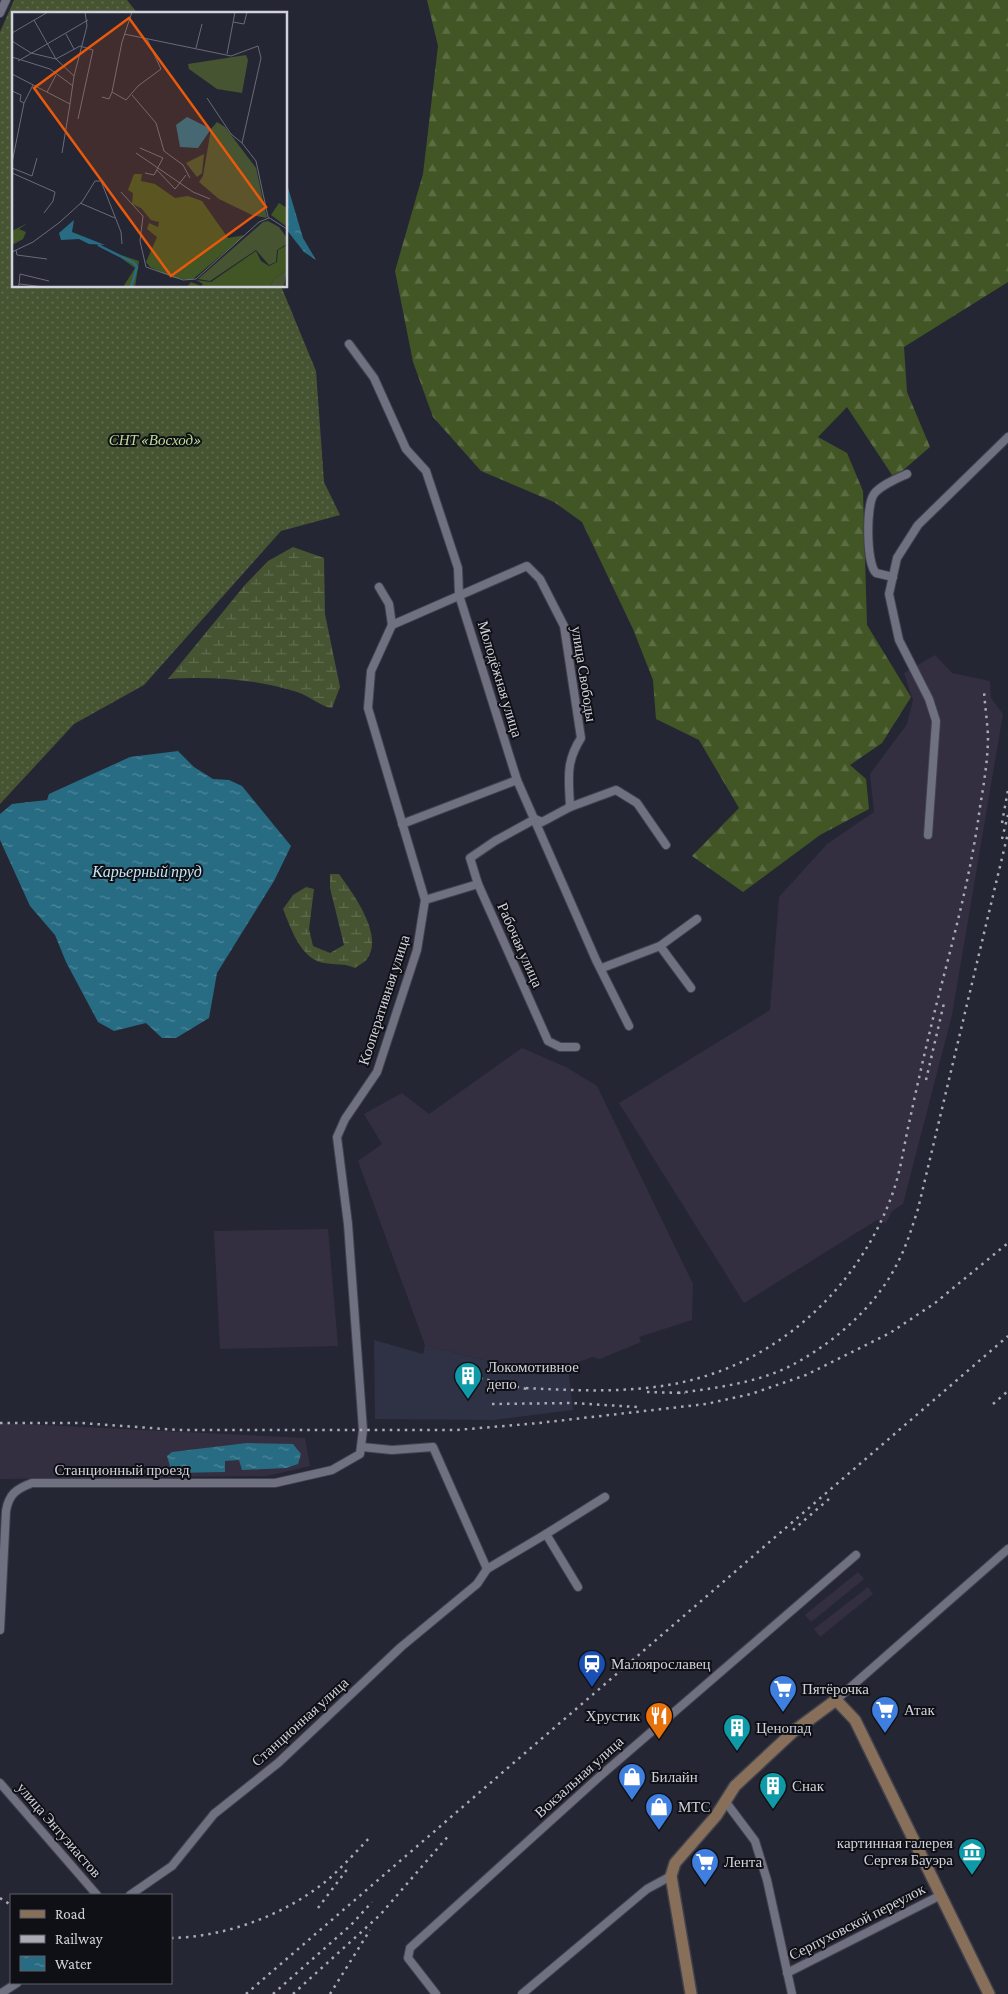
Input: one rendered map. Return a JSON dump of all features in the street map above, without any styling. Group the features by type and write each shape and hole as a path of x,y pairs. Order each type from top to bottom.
{"main road":[{"path":"691,1994 671,1876 675,1863 702,1833 734,1786 794,1731 836,1700 855,1720 939,1896 989,1994"}],"street":[{"path":"0,13 6,0"},
{"name":"Молодёжная улица","path":"349,344 374,378 406,449 426,471 458,568 459,595 517,780 596,960 602,968 606,982 629,1026"},
{"path":"928,834 936,721 928,699 899,640 889,594 897,558 918,525 1008,437"},
{"path":"893,577 876,573 870,562 870,502 878,490 907,474"},
{"name":"улица Свободы","path":"459,595 528,566 540,579 564,626 581,738 573,750 568,766 570,807"},
{"path":"379,587 389,604 392,625 459,595"},
{"name":"Кооперативная улица","path":"362,1447 363,1430 348,1224 337,1137 345,1119 377,1072 417,950 425,900 368,708 371,671 392,625"},
{"path":"402,824 517,780"},
{"path":"535,819 542,822 570,807 616,790 637,803 666,845"},
{"name":"Рабочая улица","path":"535,819 470,858 478,884 548,1041 560,1047 576,1047"},
{"path":"425,900 478,884"},
{"path":"602,968 660,946 697,919"},
{"path":"660,946 692,988"},
{"path":"362,1447 392,1450 432,1447 486,1569 605,1497"},
{"name":"Станционный проезд","path":"0,1630 6,1511 8,1498 18,1489 32,1483 275,1483 332,1470 356,1458 360,1454 362,1447"},
{"path":"546,1534 578,1587"},
{"path":"836,1700 1008,1549"},
{"name":"Вокзальная улица","path":"436,1994 408,1958 410,1948 599,1777 856,1554"},
{"name":"Станционная улица","path":"131,1894 172,1866 214,1814 278,1763 401,1647 477,1584 486,1569"},
{"name":"улица Энтузиастов","path":"0,1783 96,1894"},
{"path":"725,1801 755,1841 767,1880 792,1994"},
{"path":"522,1994 647,1889 671,1876"},
{"name":"Серпуховской переулок","path":"787,1973 939,1896"},
{"path":"0,1994 16,1984"}],"shaded area":[{"path":"935,655 952,673 990,681 991,698 1003,714 952,1015 903,1204 892,1211 886,1223 877,1220 744,1303 619,1103 770,1010 779,897 827,844 874,812 870,774 907,724 913,700 904,673"},
{"path":"522,1048 566,1067 597,1086 693,1284 692,1320 639,1337 641,1342 600,1359 592,1357 544,1375 425,1345 358,1161 382,1144 364,1114 402,1093 429,1114"},
{"path":"328,1229 338,1346 220,1349 214,1231"},
{"path":"374,1340 423,1354 425,1345 544,1375 568,1366 573,1410 493,1420 375,1419"},
{"path":"0,1423 305,1438 310,1466 267,1476 0,1479"},
{"path":"858,1572 864,1579 811,1622 805,1615"},
{"path":"868,1587 873,1594 820,1637 814,1629"}],"green space":[{"name":"СНТ «Восход»","path":"14,0 127,0 136,12 12,12 12,288 282,288 316,371 324,482 340,515 281,531 144,685 74,724 0,804 0,32"},
{"path":"427,0 1008,0 1008,282 904,347 907,392 930,447 894,478 847,407 818,437 847,453 863,491 867,625 911,697 882,743 850,765 866,779 869,809 820,835 743,892 692,856 739,808 699,740 656,719 653,680 633,629 582,522 554,502 481,471 433,417 413,362 395,271 423,174 438,46"},
{"path":"293,547 324,558 325,614 340,687 332,708 297,692 250,681 217,678 168,679 244,586 268,561"},
{"path":"330,874 339,874 365,915 369,927 372,939 371,949 366,960 355,968 321,962 310,957 292,931 283,909 293,895 306,887 314,889 309,929 313,946 330,953 344,945 330,888"}],"water":[{"path":"288,188 303,238 316,260 304,252 288,232"},
{"name":"Карьерный пруд","path":"178,751 194,767 213,779 229,780 242,786 291,846 274,881 217,973 209,1018 176,1038 162,1038 146,1023 114,1031 98,1022 66,962 55,935 30,906 0,840 0,814 12,804 47,800 49,794 130,757"},
{"path":"247,1443 293,1444 301,1454 298,1464 286,1468 242,1470 239,1460 225,1461 225,1472 172,1473 167,1456 172,1452"}],"railway":[{"path":"526,1388 613,1390 657,1387 699,1378 732,1366 762,1351 791,1332 841,1284 861,1256 878,1227 898,1177 926,1048 967,882 987,762 988,735 984,691"},
{"path":"1002,823 1008,790"},
{"path":"1002,839 1008,815"},
{"path":"678,1393 754,1380 783,1370 796,1363 841,1332 867,1307 889,1278 904,1249 918,1209 1008,833"},
{"path":"926,1080 944,1003"},
{"path":"0,1423 81,1423 179,1430 457,1430 539,1423 706,1404 751,1394 806,1375 890,1333 935,1303 1008,1243"},
{"path":"246,1994 1008,1336"},
{"path":"458,1373 531,1390"},
{"path":"993,1404 1008,1391"},
{"path":"647,1392 685,1393"},
{"path":"492,1404 572,1403 637,1407"},
{"path":"793,1530 829,1499"},
{"path":"293,1994 380,1915 450,1834"},
{"path":"172,1938 192,1937 235,1928 256,1921 296,1902 331,1877 371,1836"},
{"path":"318,1908 349,1867"},
{"path":"0,1898 10,1904"},
{"path":"273,1994 351,1925 372,1902"},
{"path":"330,1994 370,1930"}],"place":[{"name":"Локомотивное депо","path":"468,1400"},
{"name":"Малоярославец","path":"592,1688"},
{"name":"Пятёрочка","path":"783,1713"},
{"name":"Атак","path":"885,1734"},
{"name":"Хрустик","path":"659,1740"},
{"name":"Ценопад","path":"737,1752"},
{"name":"Билайн","path":"632,1801"},
{"name":"Снак","path":"773,1810"},
{"name":"МТС","path":"659,1831"},
{"name":"картинная галерея Сергея Бауэра","path":"972,1876"},
{"name":"Лента","path":"705,1886"}]}
